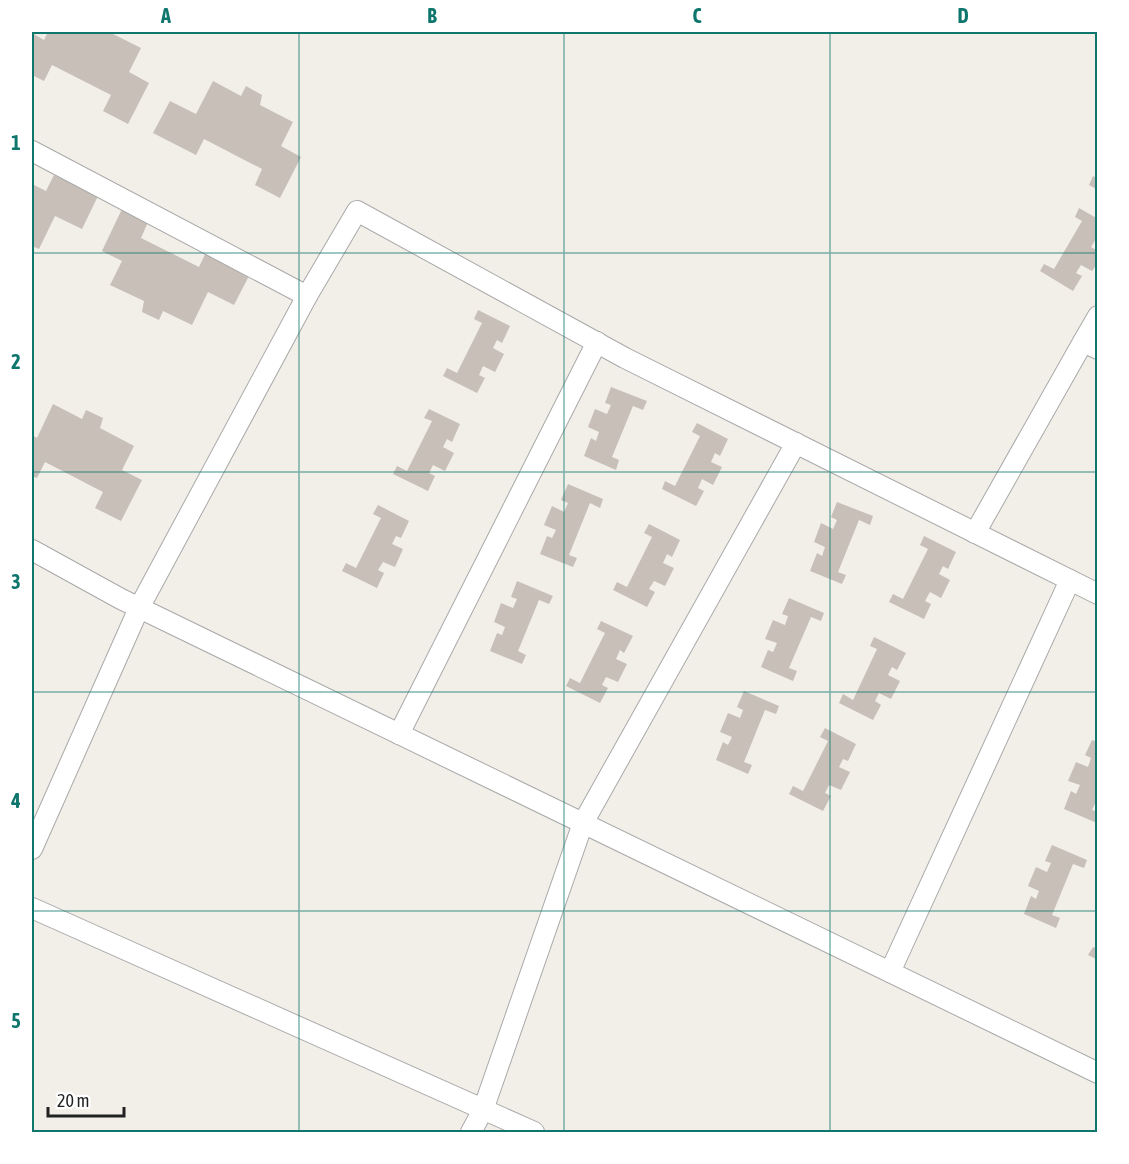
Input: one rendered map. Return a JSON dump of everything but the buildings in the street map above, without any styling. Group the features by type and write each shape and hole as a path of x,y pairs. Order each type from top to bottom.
{"street":[{"path":"32,151 307,296"},
{"path":"32,849 139,608 307,296 357,211 597,342 1098,594"},
{"path":"975,533 1090,346 1098,316"},
{"path":"399,734 597,342"},
{"path":"471,1132 483,1110 583,823 796,443"},
{"path":"32,550 139,608 1098,1073"},
{"path":"890,972 1070,580"},
{"path":"32,908 534,1132"}]}
